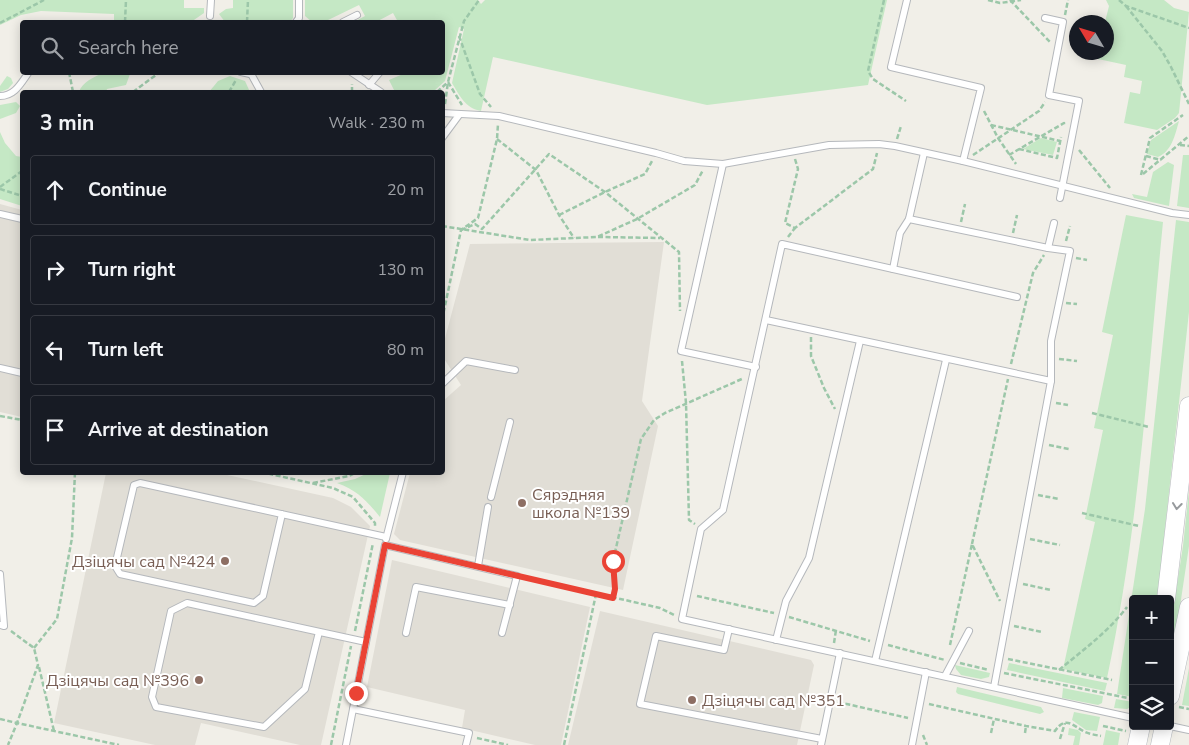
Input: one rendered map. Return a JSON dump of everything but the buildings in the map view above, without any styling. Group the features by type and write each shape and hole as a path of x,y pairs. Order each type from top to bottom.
{"main road":[{"path":"1166,595 1189,406"},
{"path":"1172,685 1189,607"},
{"path":"1160,745 1163,730"}],"lane":[{"path":"210,16 211,0"},
{"path":"299,0 300,20"},
{"path":"907,0 891,67 980,88 963,161"},
{"path":"348,20 357,15"},
{"path":"1045,18 1064,22 1050,95 1079,101 1060,198"},
{"path":"0,96 7,96 18,88 27,75"},
{"path":"251,75 260,90"},
{"path":"356,75 378,90"},
{"path":"369,85 377,75"},
{"path":"445,113 499,116 684,161 706,164 723,164 829,145 879,144 896,146 1189,215"},
{"path":"445,134 460,115"},
{"path":"893,268 900,233 909,218 924,153"},
{"path":"723,164 681,351 755,370"},
{"path":"0,214 20,219"},
{"path":"909,218 1049,244 1070,251 1051,341 1051,381 1007,616 1000,672 994,687"},
{"path":"1049,244 1054,223"},
{"path":"1017,297 782,244 723,510 701,529 682,619 1129,717"},
{"path":"766,320 860,342 1051,381"},
{"path":"776,640 786,601 809,558 860,342"},
{"path":"875,661 946,360"},
{"path":"445,381 466,361 515,370"},
{"path":"0,368 20,373"},
{"path":"491,497 510,422"},
{"path":"346,745 386,537 402,475"},
{"path":"282,514 263,596 254,603 120,574 115,566 134,485 140,483 282,514 374,536 386,537"},
{"path":"478,566 488,507"},
{"path":"385,545 517,576 502,633"},
{"path":"0,574 2,626"},
{"path":"406,633 416,587 510,605"},
{"path":"318,632 305,689 264,727 156,707 152,697 171,611 187,602 366,642"},
{"path":"730,629 724,650 656,636 640,704 821,742 840,653"},
{"path":"945,676 950,661 969,631"},
{"path":"912,745 926,672"},
{"path":"353,709 469,733 466,745"},
{"path":"1174,727 1189,730"}],"path":[{"path":"0,23 44,0"},
{"path":"125,20 126,0"},
{"path":"247,20 248,0"},
{"path":"445,101 464,21 479,0"},
{"path":"884,0 868,71 874,79 906,101"},
{"path":"988,0 1000,3 1021,0"},
{"path":"1064,22 1068,0"},
{"path":"1118,0 1126,6 1162,51 1189,104"},
{"path":"1010,1 1058,50"},
{"path":"1126,6 1189,28"},
{"path":"445,306 461,230 478,218 497,138 499,116 480,94 459,36"},
{"path":"70,75 74,90"},
{"path":"136,90 156,75"},
{"path":"230,90 236,80"},
{"path":"439,90 448,82"},
{"path":"448,82 468,115"},
{"path":"1185,97 1189,92"},
{"path":"963,161 1039,111 1050,95"},
{"path":"978,98 998,138 1024,177"},
{"path":"1183,115 1150,138 1141,174 1189,136"},
{"path":"1009,155 1019,149 1064,123 1057,158 1019,149"},
{"path":"991,125 1060,142"},
{"path":"896,146 901,126"},
{"path":"497,138 536,170 559,215 574,238"},
{"path":"1072,141 1120,200"},
{"path":"793,152 798,169 785,223 794,228 873,169 879,144"},
{"path":"1180,145 1189,146"},
{"path":"559,215 645,174 656,153"},
{"path":"461,230 475,224 482,229 549,154 605,192 679,252 680,312"},
{"path":"1146,156 1161,160"},
{"path":"597,237 637,219 695,185 706,164"},
{"path":"0,188 20,173"},
{"path":"0,188 20,195"},
{"path":"953,222 961,224 965,204"},
{"path":"1004,232 1013,234 1017,215"},
{"path":"1066,242 1070,226"},
{"path":"445,227 530,240 597,237 662,238"},
{"path":"950,661 972,544 1033,273 1049,244 1072,243"},
{"path":"1077,251 1076,258 1087,260"},
{"path":"1066,303 1077,304"},
{"path":"811,331 812,356 824,388 841,421"},
{"path":"681,351 686,403 689,520 701,529"},
{"path":"1058,366 1058,358 1077,362"},
{"path":"613,598 615,589 613,561 641,439 654,420 755,370"},
{"path":"1053,411 1054,402 1068,404"},
{"path":"1092,414 1149,427"},
{"path":"0,416 20,420"},
{"path":"1047,445 1069,449"},
{"path":"34,648 57,619 72,538 75,475"},
{"path":"273,475 333,488 353,498 375,523 374,536 331,745"},
{"path":"311,484 351,475"},
{"path":"1039,487 1037,495 1059,499"},
{"path":"1082,513 1139,526"},
{"path":"1031,530 1029,539 1060,544"},
{"path":"972,544 1007,616"},
{"path":"517,576 660,608 682,619"},
{"path":"1021,584 1050,590"},
{"path":"564,745 596,594"},
{"path":"687,594 782,615 950,661 1129,698"},
{"path":"1059,670 1102,635 1116,622 1127,607"},
{"path":"1015,618 1013,626 1042,632"},
{"path":"2,626 34,648 54,731"},
{"path":"1000,672 1009,651"},
{"path":"1007,659 1112,680"},
{"path":"8,745 38,665"},
{"path":"831,700 917,720"},
{"path":"921,702 1055,731 1058,726 1065,723 1074,723 1086,733 1101,736"},
{"path":"0,719 119,745"},
{"path":"990,733 994,719"},
{"path":"1060,739 1065,723"},
{"path":"1025,733 1026,726"},
{"path":"1103,726 1136,734"},
{"path":"468,736 508,745"}],"shaded area":[{"path":"0,204 20,209 20,417 0,412"},
{"path":"664,242 642,401 658,426 623,590 400,540 394,534 409,475 445,475 445,399 461,385 445,360 445,338 470,244"},
{"path":"106,475 227,475 333,498 351,507 370,526 321,745 300,745 201,723 195,745 155,745 54,723"},
{"path":"392,560 590,607 561,745 535,745 462,728 465,710 367,687"},
{"name":"Дзіцячы сад №351","path":"600,611 811,660 814,665 797,745 568,745"}],"green space":[{"path":"0,0 184,0 184,8 204,8 204,13 194,20 114,20 114,14 41,11 21,15 0,25"},
{"path":"233,0 293,0 293,18 292,20 224,20 219,14 226,9 233,8"},
{"path":"305,0 478,0 481,4 485,0 887,0 868,85 707,105 493,57 481,111 467,104 460,97 452,83 464,29 459,27 445,81 435,90 394,90 389,80 401,75 445,75 445,20 397,20 393,13 380,20 358,20 365,16 359,5 328,20 310,20 305,16"},
{"path":"1106,0 1164,0 1174,8 1189,12 1179,113 1175,118 1157,130 1124,123 1130,92 1140,94 1142,81 1124,77 1126,65 1103,60 1114,60 1114,15 1107,15 1109,6"},
{"path":"99,75 130,75 126,85 107,90 80,90 92,78"},
{"path":"7,76 11,78 13,83 8,89 0,92 0,86"},
{"path":"230,76 245,81 249,90 211,90 218,81"},
{"path":"16,102 20,106 16,113 0,119 0,105"},
{"path":"1179,121 1167,151 1158,157 1147,154 1151,140"},
{"path":"0,132 5,143 16,156 20,157 20,205 0,199"},
{"path":"1041,138 1057,142 1053,155 1023,149"},
{"path":"1183,155 1189,155 1189,208 1177,206"},
{"path":"1168,162 1174,165 1169,206 1134,198 1132,194 1147,197 1153,172"},
{"path":"1126,215 1163,222 1135,508 1118,622 1107,678 1063,669 1095,522 1085,519 1103,430 1094,428 1113,335 1102,332"},
{"path":"1176,220 1189,222 1189,312 1157,595 1132,595 1145,509"},
{"path":"364,475 390,475 380,517 351,489 337,483"},
{"path":"1189,490 1189,546 1174,636 1174,604"},
{"path":"1129,615 1129,696 1117,694"},
{"path":"1009,663 1107,683 1105,691 1007,670"},
{"path":"955,665 990,673 989,677 981,679 961,675"},
{"path":"1189,668 1189,706 1182,705"},
{"path":"957,687 1041,707 1044,712 1040,714 958,694 956,692"},
{"path":"1063,688 1103,696 1102,703 1098,705 1062,698"},
{"path":"1116,699 1129,701 1129,708 1127,709 1114,708"},
{"path":"1074,712 1100,717 1097,731 1086,730 1072,720"},
{"path":"1069,728 1078,730 1081,733 1079,745 1073,745 1075,736 1068,735"},
{"path":"1106,730 1120,733 1118,745 1103,745"}],"place":[{"name":"Сярэдняя школа №139","path":"522,503"},
{"name":"Дзіцячы сад №424","path":"225,561"},
{"name":"Дзіцячы сад №396","path":"199,680"},
{"name":"Дзіцячы сад №351","path":"692,700"}],"route":[{"path":"356,693 385,545 613,598 615,589 613,561"}]}
